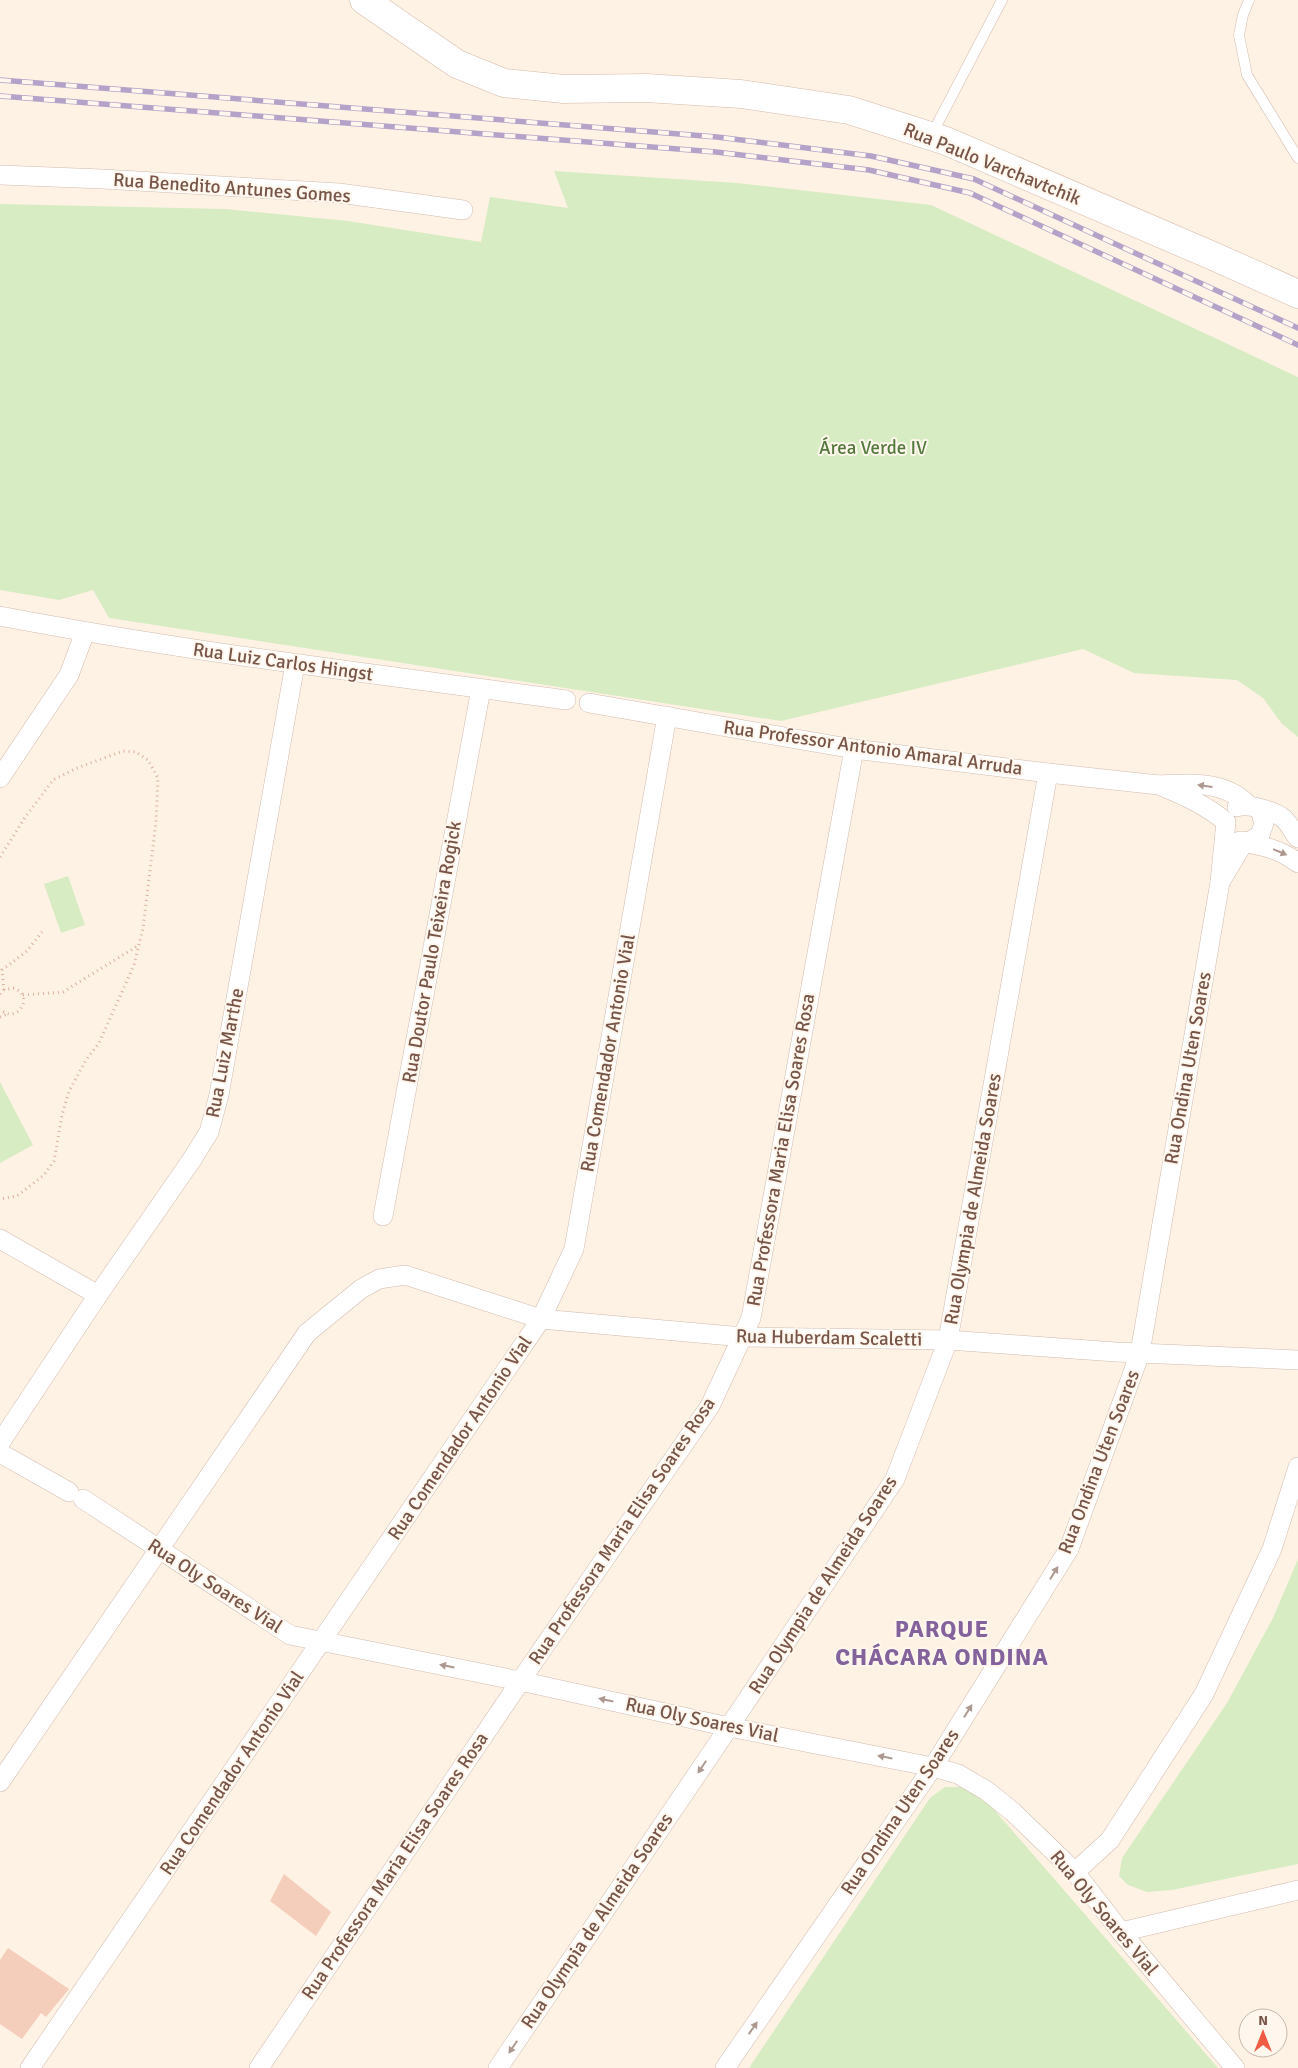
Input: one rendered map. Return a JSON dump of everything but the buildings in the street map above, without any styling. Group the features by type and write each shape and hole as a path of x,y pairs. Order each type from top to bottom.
{"street":[{"name":"Rua Paulo Varchavtchik","path":"364,0 457,64 504,83 564,89 646,88 741,94 849,110 955,145 1298,294"},
{"name":"Rua Benedito Antunes Gomes","path":"0,176 103,179 340,194 463,210"},
{"name":"Rua Luiz Carlos Hingst","path":"0,616 85,632 295,664 566,700"},
{"path":"0,778 69,676 85,632"},
{"name":"Rua Luiz Marthe","path":"0,1443 209,1132 221,1086 295,664"},
{"name":"Rua Doutor Paulo Teixeira Rogick","path":"383,1216 481,689"},
{"name":"Rua Professor Antonio Amaral Arruda","path":"589,703 854,749 1159,785"},
{"name":"Rua Comendador Antonio Vial","path":"30,2068 541,1319 574,1249 666,716"},
{"name":"Rua Professora Maria Elisa Soares Rosa","path":"259,2068 520,1681 710,1406 743,1337 750,1318 854,749"},
{"name":"Rua Olympia de Almeida Soares","path":"498,2068 895,1479 948,1340 1048,773"},
{"path":"1159,785 1185,784 1225,790 1235,794 1254,808 1264,823 1263,829 1256,839 1244,842 1220,882"},
{"path":"1159,785 1192,799 1226,822"},
{"path":"1298,838 1283,819 1271,812 1254,808 1235,807 1226,822 1229,833 1233,838 1268,848 1298,862"},
{"name":"Rua Ondina Uten Soares","path":"726,2068 933,1767 1069,1549 1140,1353 1220,882 1226,822"},
{"path":"0,1239 98,1295"},
{"name":"Rua Huberdam Scaletti","path":"0,1782 308,1333 361,1289 379,1279 405,1275 541,1319 743,1337 948,1340 1140,1353 1298,1360"},
{"name":"Rua Oly Soares Vial","path":"0,1453 76,1496 290,1634 520,1681 729,1727 933,1767 958,1774 987,1791 1013,1812 1075,1872 1121,1932 1235,2068"},
{"path":"1075,1872 1110,1840 1204,1694 1272,1549 1298,1467"},
{"path":"1121,1932 1298,1890"}],"lane":[{"path":"931,136 1002,0"},
{"path":"1249,0 1243,14 1239,35 1247,74 1298,158"}],"path":[{"path":"0,857 26,816 53,780 102,758 123,751 136,752 148,760 158,778 150,880 134,964 99,1043 69,1091 62,1115 54,1161 44,1175 17,1196 0,1199"},
{"path":"4,990 2,970 27,951 42,932"},
{"path":"0,994 4,990 13,988 23,995 63,992 139,944"},
{"path":"0,1017 20,1011 24,1004 23,995"},
{"path":"0,1009 7,1014"}],"green space":[{"name":"Área Verde IV","path":"554,171 737,183 931,205 1298,377 1298,737 1282,724 1263,698 1237,680 1134,673 1083,649 781,721 109,618 93,590 59,600 0,590 0,204 225,209 348,221 481,242 490,197 568,208"},
{"path":"68,876 85,925 61,933 44,884"},
{"path":"0,1082 33,1145 0,1163"},
{"path":"1298,1559 1298,1864 1172,1890 1147,1892 1128,1885 1119,1876 1122,1858 1227,1703 1273,1618"},
{"path":"945,1787 962,1787 991,1806 1218,2068 749,2068 930,1798"}],"railway":[{"path":"0,80 717,137 871,156 974,179 1298,328"},
{"path":"0,96 716,152 869,170 970,193 1298,345"}],"district":[{"name":"PARQUE CHÁCARA ONDINA","path":"942,1643"}]}
